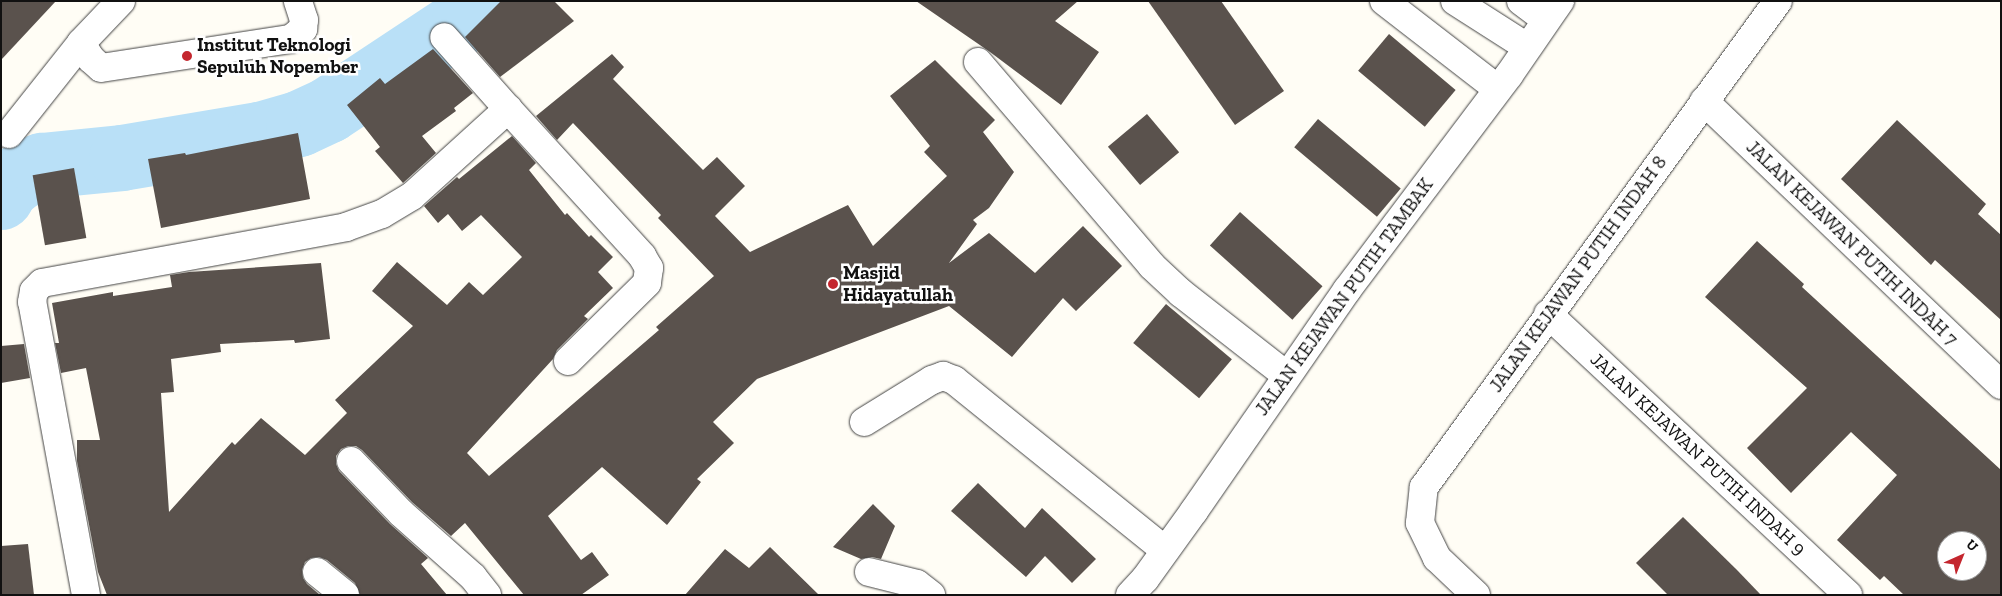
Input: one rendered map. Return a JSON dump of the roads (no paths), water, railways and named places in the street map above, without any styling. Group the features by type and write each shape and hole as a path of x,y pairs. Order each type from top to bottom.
{"street":[{"path":"9,134 81,43 121,1"},
{"path":"81,43 91,60 101,68 291,39 303,29 304,20 298,1"},
{"path":"1384,1 1498,89"},
{"path":"1455,1 1527,47"},
{"path":"1521,1 1553,11"},
{"name":"JALAN KEJAWAN PUTIH INDAH 8","path":"1476,595 1437,558 1420,523 1424,487 1548,314 1778,1"},
{"name":"JALAN KEJAWAN PUTIH TAMBAK","path":"1130,595 1145,579 1347,290 1498,89 1553,11"},
{"path":"444,37 642,256 649,268 648,283 568,361"},
{"path":"978,62 1152,266 1181,293 1286,375"},
{"name":"JALAN KEJAWAN PUTIH INDAH 7","path":"1704,101 2001,385"},
{"path":"86,595 32,302 34,291 42,283 346,227 382,214 412,196 508,109"},
{"name":"JALAN KEJAWAN PUTIH INDAH 9","path":"1548,314 1848,595"},
{"path":"864,422 932,380 943,376 954,380 1165,550"},
{"path":"351,461 401,513 473,577 487,595"},
{"path":"317,572 344,595"},
{"path":"869,572 917,584 931,595"}],"waterway":[{"path":"1,197 5,189 18,178 42,166 122,158 260,135 299,124 329,110 465,20 490,1"}],"place":[{"name":"Institut Teknologi Sepuluh Nopember","path":"187,56"},
{"name":"Masjid Hidayatullah","path":"833,284"}]}
